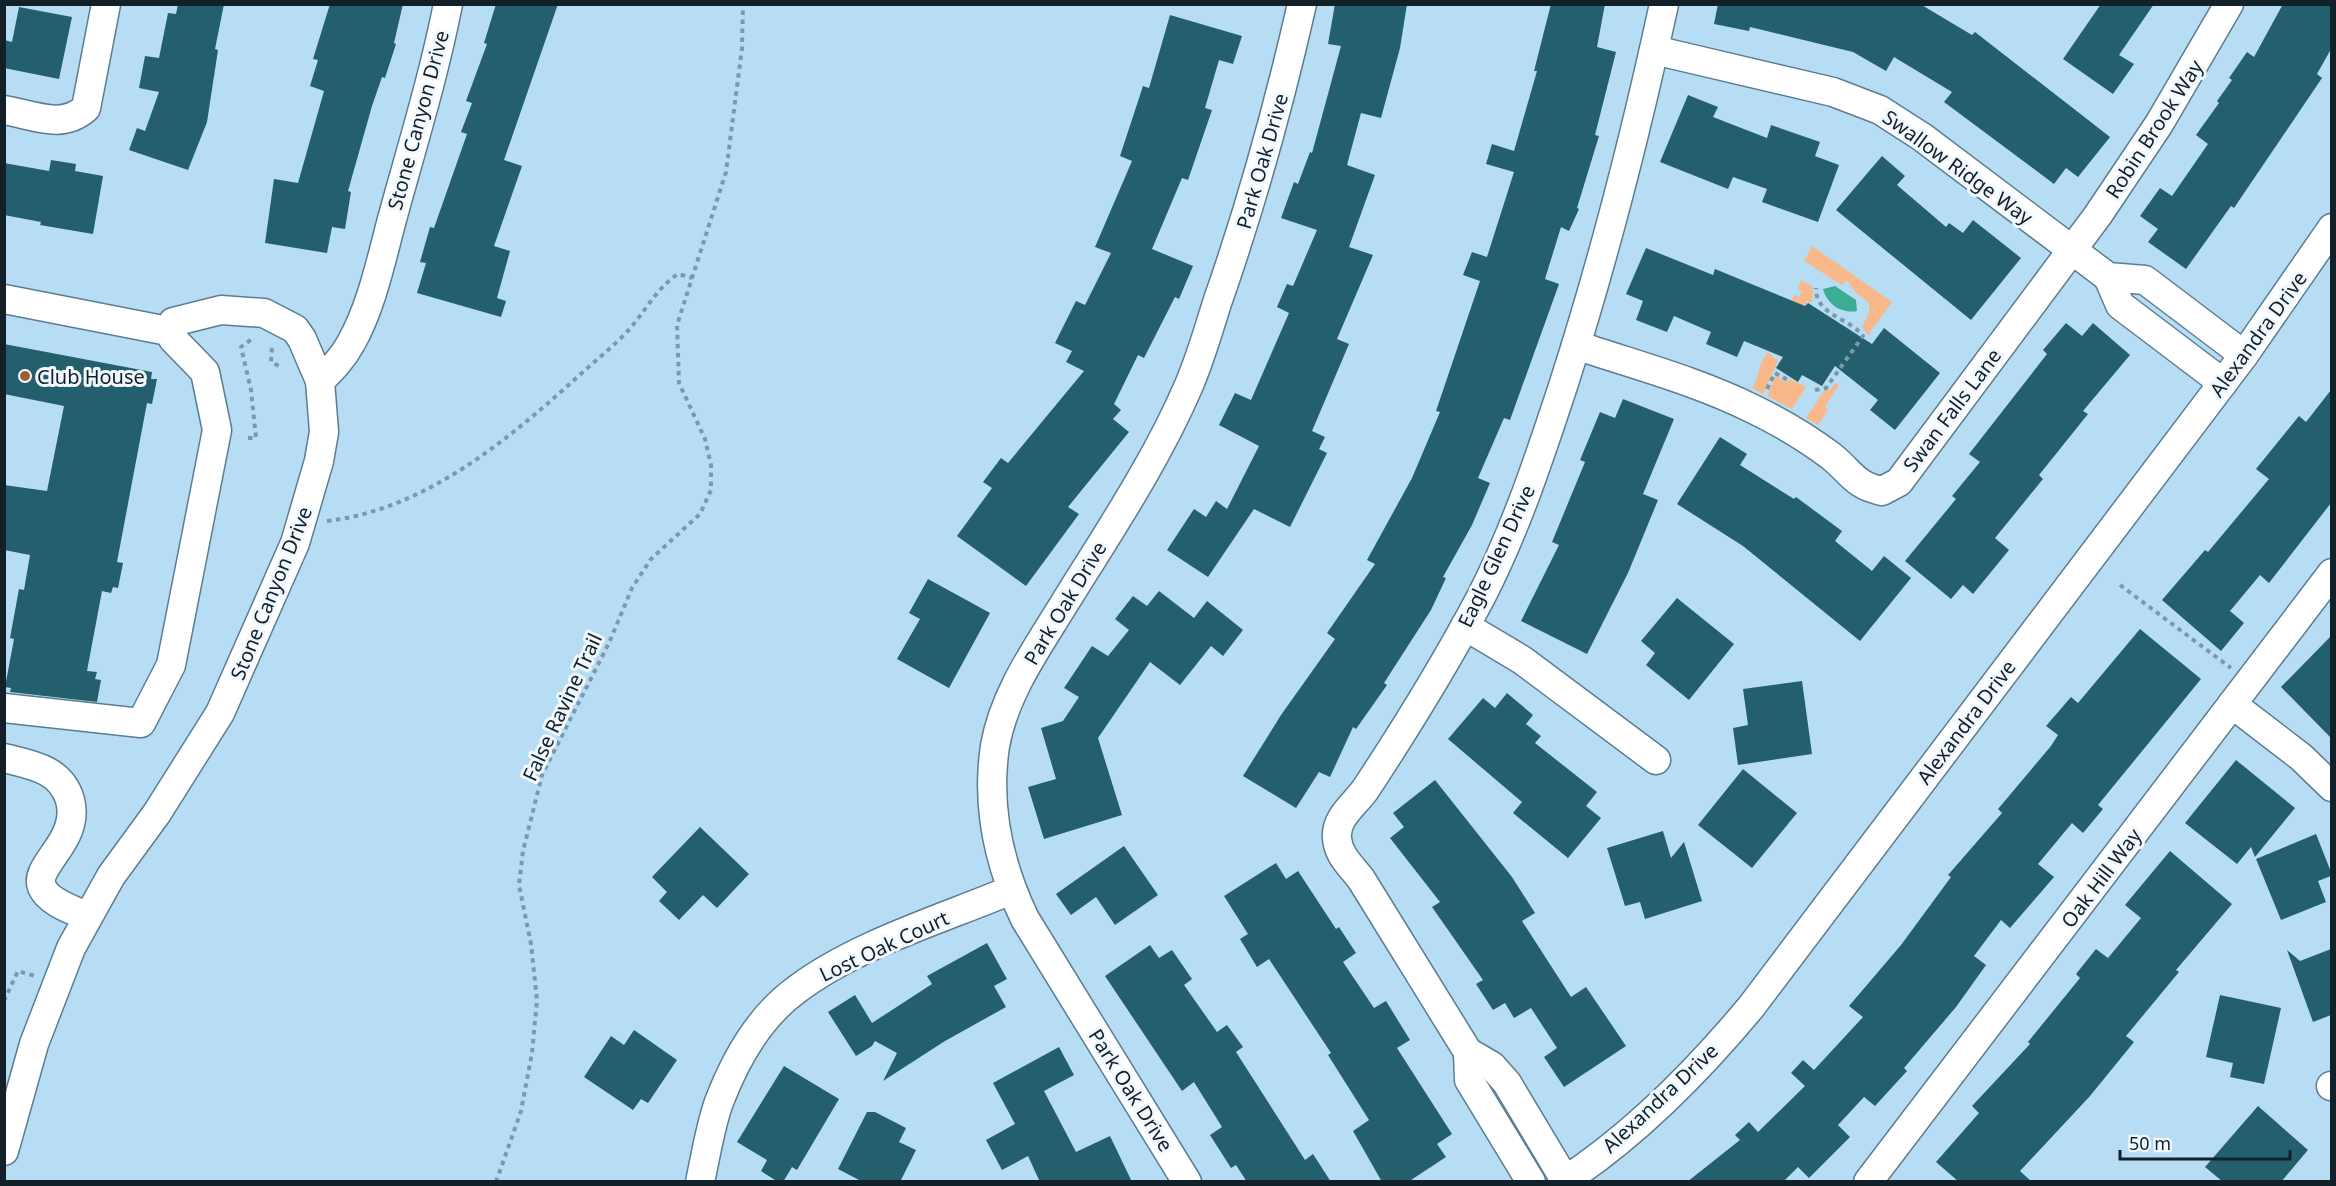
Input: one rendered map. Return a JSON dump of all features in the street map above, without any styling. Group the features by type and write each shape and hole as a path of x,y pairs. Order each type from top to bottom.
{"street":[{"path":"4,110 63,122 78,115 86,108 106,4"},
{"name":"Stone Canyon Drive","path":"4,1151 34,1044 63,967 87,916 111,876 181,777 220,713 281,579 305,515 324,432 320,381 339,362 362,318 436,60 448,4"},
{"name":"Park Oak Drive","path":"1187,1182 1025,919 1011,890 997,836 992,782 996,744 1007,705 1028,663 1145,473 1167,434 1190,383 1240,238 1282,93 1302,4"},
{"name":"Eagle Glen Drive","path":"1532,1182 1469,1080 1468,1053 1360,879 1341,854 1336,836 1343,817 1364,792 1465,626 1506,544 1526,495 1576,345 1618,202 1664,4"},
{"name":"Robin Brook Way","path":"2072,250 2159,124 2229,4"},
{"name":"Swallow Ridge Way","path":"1654,50 1833,92 1880,110 1922,137 2108,277 2120,305 2223,383"},
{"name":"Alexandra Drive","path":"1564,1181 1639,1123 1675,1090 1751,1007 2244,355 2331,228"},
{"name":"Swan Falls Lane","path":"1576,345 1697,385 1752,408 1808,440 1833,458 1863,487 1882,491 1899,482 2072,250"},
{"path":"2108,277 2145,280 2244,355"},
{"path":"4,299 173,332"},
{"path":"2160,336 2181,308"},
{"path":"4,708 141,723 171,665 217,430 205,372 173,339 173,322 221,310 270,315 295,329 302,339 320,381"},
{"name":"Oak Hill Way","path":"1868,1182 2331,573"},
{"path":"1465,626 1522,660 1656,760"},
{"path":"2232,704 2301,757 2331,787"},
{"path":"4,758 48,770 56,776 69,795 72,808 69,832 44,867 40,880 43,890 53,899 87,916"},
{"name":"Lost Oak Court","path":"700,1182 719,1103 732,1074 748,1042 768,1016 794,991 830,967 862,952 1011,890"},
{"name":"Eagle Glen Drive","path":"1468,1053 1492,1066 1524,1110 1564,1181"},
{"path":"1497,1127 1524,1110"}],"path":[{"name":"False Ravine Trail","path":"496,1182 521,1111 532,1053 537,1000 531,944 519,885 523,851 542,775 609,643 632,588 651,559 700,514 711,490 711,465 705,439 679,382 677,325 726,172 742,48 743,4"},
{"path":"305,515 327,521 350,518 400,501 459,470 491,450 531,418 623,335 668,281 678,274 692,278"},
{"path":"1815,390 1826,388 1863,336 1854,325 1827,312 1818,302 1816,288"},
{"path":"248,438 256,438 255,412 241,347 248,340 255,339"},
{"path":"264,344 273,349 271,362 281,367"},
{"path":"2120,585 2234,670"},
{"path":"4,1001 18,971 35,977"}],"shaded area":[{"path":"1812,246 1892,302 1868,335 1862,327 1869,313 1869,303 1855,292 1847,280 1842,285 1804,261"},
{"path":"1801,280 1813,287 1812,303 1807,301 1805,305 1789,308 1794,295 1799,297 1802,292 1798,289"},
{"path":"1835,286 1856,300 1857,311 1846,311 1831,303 1823,289"},
{"path":"1768,352 1778,361 1763,394 1752,388"},
{"path":"1776,375 1787,383 1790,379 1806,387 1792,409 1767,396"},
{"path":"1835,383 1839,385 1825,406 1828,410 1818,425 1806,418 1826,388 1830,391"}],"building":[{"path":"178,4 224,4 215,49 218,50 207,122 188,170 129,150 137,128 145,131 159,92 139,88 145,56 159,58 168,13 176,14"},
{"path":"330,4 403,4 394,43 396,44 385,78 382,77 372,106 348,191 351,192 345,229 332,227 327,253 265,243 274,179 298,183 324,91 310,86 318,60 313,59"},
{"path":"496,4 558,4 504,160 522,166 494,246 510,251 497,298 506,301 501,317 417,293 426,263 420,262 430,227 434,228 467,134 461,132 472,103 466,101 487,44 484,43"},
{"path":"1335,4 1407,4 1400,48 1381,118 1361,113 1347,165 1375,175 1349,247 1373,255 1337,339 1349,344 1312,431 1325,437 1319,449 1327,453 1290,527 1254,509 1208,577 1167,550 1194,509 1206,517 1216,501 1227,509 1259,446 1219,425 1235,393 1251,400 1289,313 1277,307 1287,284 1293,286 1317,230 1281,218 1294,182 1298,184 1310,152 1312,153 1341,46 1328,44"},
{"path":"1551,4 1605,4 1597,47 1616,52 1595,135 1599,136 1577,208 1579,209 1569,231 1561,227 1545,279 1559,284 1510,420 1504,418 1478,478 1490,483 1472,525 1443,577 1446,578 1431,610 1384,683 1387,685 1356,729 1353,727 1330,777 1319,772 1296,808 1243,776 1281,715 1335,639 1327,633 1375,564 1367,560 1412,478 1440,412 1436,411 1480,281 1463,275 1472,252 1487,257 1514,172 1486,164 1492,144 1514,151 1537,71 1534,71"},
{"path":"1718,4 1920,4 1972,35 1975,32 2110,137 2078,177 2066,168 2054,184 1944,102 1952,92 1894,57 1886,71 1853,52 1750,27 1749,31 1714,24"},
{"path":"2101,4 2154,4 2119,55 2134,64 2113,94 2063,59"},
{"path":"2283,4 2331,4 2331,49 2317,74 2322,78 2234,208 2231,206 2186,269 2148,242 2158,229 2140,216 2160,188 2172,196 2208,144 2196,135 2219,103 2217,101 2232,80 2229,78 2247,52 2254,57"},
{"path":"19,7 72,17 59,79 4,68 4,40 12,42"},
{"path":"1170,15 1242,36 1233,64 1219,60 1205,108 1212,110 1188,180 1182,178 1152,249 1193,266 1179,299 1175,297 1144,358 1138,355 1114,404 1121,410 1113,419 1129,432 1068,507 1079,514 1026,586 957,536 992,488 983,482 1001,458 1008,463 1084,371 1066,362 1072,351 1055,343 1076,301 1085,305 1111,253 1095,247 1132,161 1120,156 1143,86 1149,88"},
{"path":"1688,95 1718,107 1713,117 1767,138 1771,125 1820,142 1815,156 1839,165 1818,222 1762,202 1767,189 1733,177 1728,189 1660,162"},
{"path":"1882,156 1905,176 1897,185 1946,227 1949,223 1963,233 1973,220 2021,258 1971,320 1836,210"},
{"path":"51,160 76,164 75,171 103,176 93,234 40,225 41,222 4,215 4,163 49,171"},
{"path":"1646,248 1713,275 1715,269 1805,306 1808,303 1872,344 1884,328 1940,373 1895,430 1870,410 1878,400 1835,366 1822,386 1802,375 1798,382 1776,368 1783,357 1744,341 1737,357 1706,344 1711,332 1674,316 1667,332 1636,320 1643,301 1626,294"},
{"path":"2066,323 2082,336 2093,323 2130,355 2083,411 2088,414 2039,475 2043,479 1995,538 2009,550 1973,594 1963,585 1951,599 1905,561 1956,499 1952,496 1980,462 1969,454 2047,354 2043,350"},
{"path":"4,344 152,372 151,379 157,379 152,404 147,403 117,562 123,563 118,588 113,587 111,593 102,591 87,671 97,672 95,679 101,680 97,702 10,692 11,688 5,687 14,639 10,638 19,589 24,590 30,555 4,550 4,485 47,491 64,406 4,394"},
{"path":"2331,390 2331,503 2269,583 2260,575 2230,611 2244,623 2221,651 2162,600 2205,550 2208,552 2269,479 2256,469 2299,416 2306,422"},
{"path":"1623,399 1674,419 1643,494 1658,500 1628,573 1587,654 1521,621 1559,545 1552,542 1585,462 1580,460 1600,412 1615,418"},
{"path":"1720,437 1747,454 1740,465 1794,499 1796,497 1842,531 1835,541 1872,571 1884,556 1911,578 1860,641 1743,546 1677,504"},
{"path":"928,579 990,613 949,688 897,659 920,619 909,613"},
{"path":"1159,591 1194,618 1207,601 1243,630 1223,656 1211,646 1180,685 1150,662 1098,738 1122,815 1044,839 1028,787 1056,779 1041,728 1063,721 1079,697 1064,688 1092,646 1108,656 1129,630 1115,619 1133,596 1147,606"},
{"path":"1677,598 1734,644 1689,700 1646,665 1655,653 1641,641"},
{"path":"2140,629 2201,679 2098,805 2103,809 2083,833 2072,823 2038,864 2054,877 2010,928 2001,920 1974,956 1986,965 1956,1007 1904,1068 1907,1071 1875,1106 1864,1097 1838,1125 1850,1137 1809,1178 1798,1167 1783,1182 1687,1182 1740,1140 1735,1135 1749,1122 1758,1132 1805,1086 1791,1073 1803,1060 1814,1070 1863,1017 1849,1006 1901,945 1951,877 1948,875 2002,813 1998,809 2051,746 2058,735 2046,726 2071,697 2078,703"},
{"path":"2331,636 2331,738 2281,687"},
{"path":"1802,681 1812,754 1738,765 1733,728 1748,725 1743,689"},
{"path":"1507,693 1533,715 1526,724 1541,736 1535,743 1597,792 1586,806 1601,818 1568,858 1513,813 1522,802 1448,739 1483,698 1495,708"},
{"path":"2236,760 2295,808 2255,857 2251,847 2237,864 2185,823"},
{"path":"1743,769 1797,813 1752,868 1698,825"},
{"path":"1435,780 1512,877 1535,913 1522,921 1571,997 1586,987 1626,1046 1564,1087 1544,1057 1557,1048 1531,1008 1514,1018 1505,1003 1493,1010 1476,984 1483,980 1432,907 1440,902 1390,838 1404,827 1393,813"},
{"path":"700,827 749,874 717,908 703,895 679,920 659,901 667,892 652,877"},
{"path":"1663,831 1671,858 1684,842 1702,901 1645,919 1640,902 1625,906 1607,848"},
{"path":"2316,834 2331,872 2331,876 2318,881 2326,902 2281,920 2256,859"},
{"path":"1124,846 1158,895 1115,925 1096,897 1071,915 1056,894"},
{"path":"2170,851 2232,904 2176,970 2179,972 2126,1036 2134,1042 2090,1096 2020,1171 2032,1182 1959,1182 1936,1162 1979,1113 1972,1106 2030,1044 2028,1042 2080,978 2076,974 2096,949 2108,958 2141,918 2125,905"},
{"path":"1276,863 1286,879 1298,871 1336,929 1339,927 1356,953 1343,962 1374,1008 1386,1001 1410,1040 1397,1048 1452,1134 1437,1144 1446,1157 1408,1182 1382,1182 1353,1131 1369,1120 1328,1055 1331,1053 1269,959 1257,967 1240,939 1248,934 1224,896"},
{"path":"987,943 1007,979 994,986 1006,1007 945,1041 883,1081 897,1053 875,1041 872,1046 856,1056 828,1012 855,995 872,1023 932,984 927,976"},
{"path":"1150,945 1159,958 1172,950 1192,979 1184,985 1217,1032 1227,1025 1243,1047 1236,1052 1305,1160 1313,1154 1331,1182 1247,1182 1236,1165 1231,1168 1210,1135 1222,1127 1194,1082 1182,1091 1105,976"},
{"path":"2331,949 2331,1015 2313,1022 2287,950 2300,961"},
{"path":"2220,995 2281,1008 2264,1084 2230,1077 2233,1063 2206,1057"},
{"path":"634,1030 677,1060 648,1103 641,1099 633,1110 584,1077 611,1036 624,1045"},
{"path":"1059,1047 1074,1075 1044,1091 1076,1152 1110,1136 1132,1182 1040,1182 1028,1156 1002,1170 986,1140 1015,1124 993,1083"},
{"path":"784,1066 839,1099 797,1170 792,1167 783,1182 778,1182 761,1171 767,1160 737,1142"},
{"path":"2258,1106 2308,1150 2281,1182 2223,1182 2205,1167"},
{"path":"867,1112 875,1112 906,1128 899,1142 916,1150 900,1182 863,1182 838,1169"}],"place":[{"name":"Club House","path":"25,376"}]}
